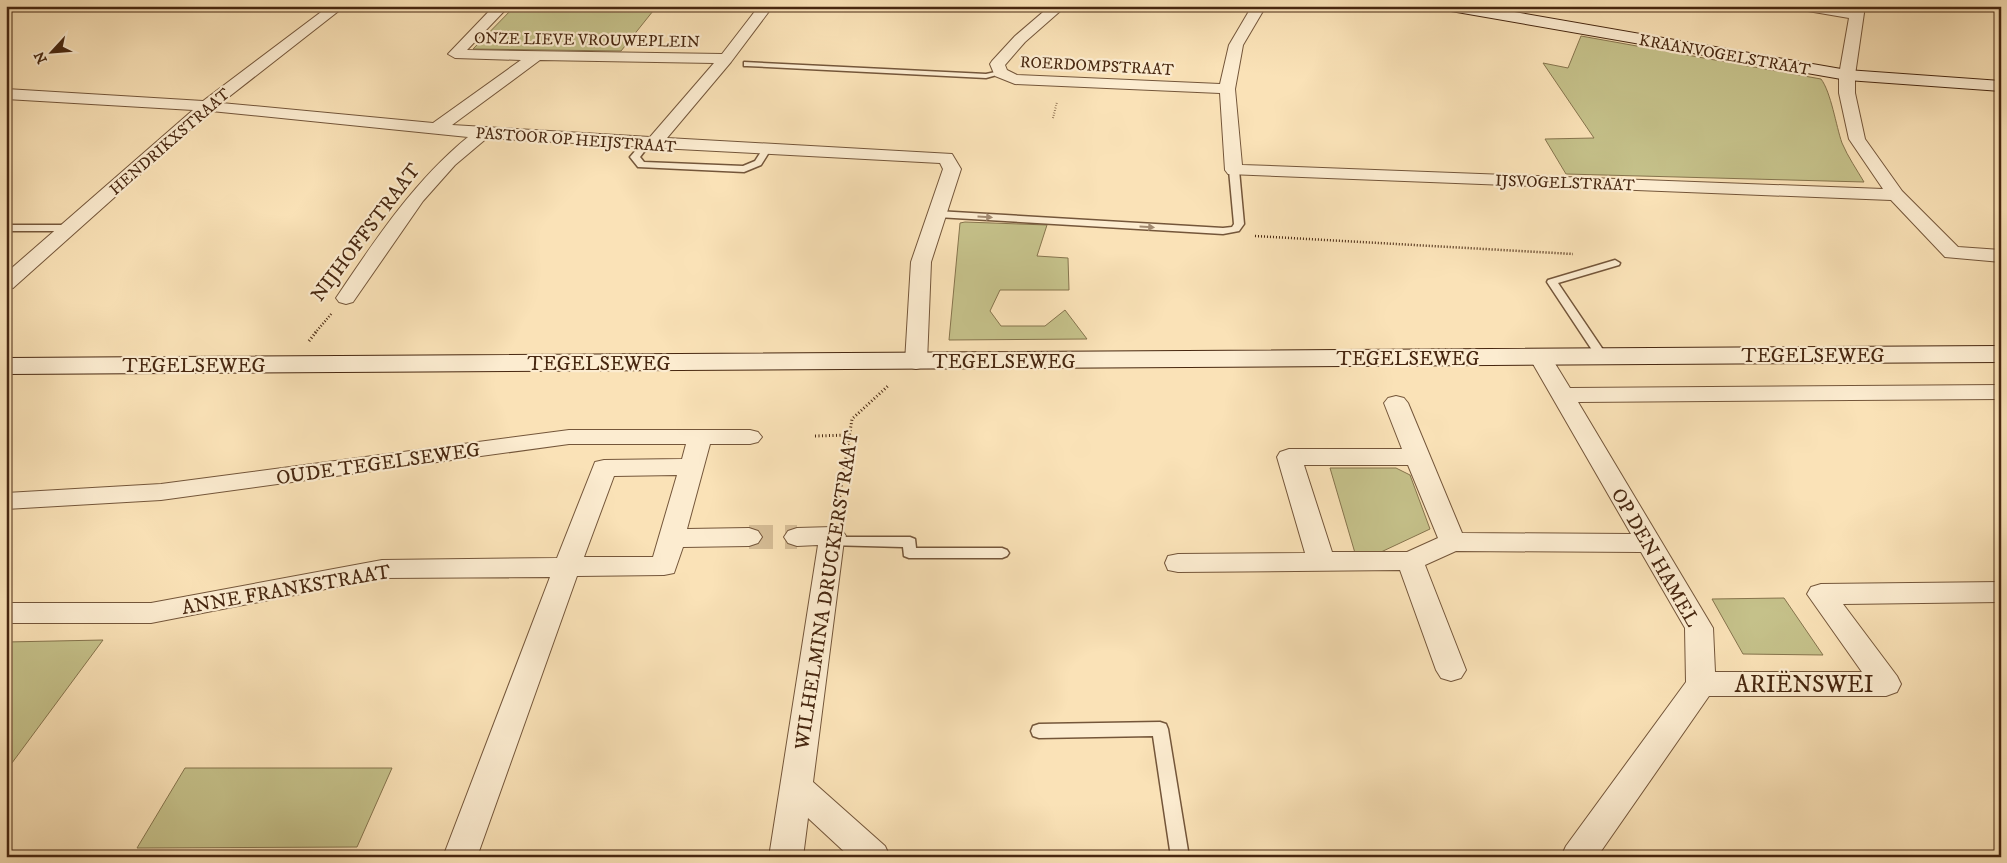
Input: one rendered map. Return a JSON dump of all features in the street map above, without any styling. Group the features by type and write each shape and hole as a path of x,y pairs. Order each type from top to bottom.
{"street":[{"name":"HENDRIKXSTRAAT","path":"6,284 207,106 338,6"},
{"name":"ONZE LIEVE VROUWEPLEIN","path":"502,6 455,54 726,59"},
{"path":"649,144 726,59 766,6"},
{"name":"ROERDOMPSTRAAT","path":"1059,6 1020,39 997,64 1000,73 1014,79 1227,89"},
{"path":"1234,170 1227,89 1236,45 1259,6"},
{"name":"KRAANVOGELSTRAAT","path":"1451,6 1847,75 2001,86"},
{"path":"1802,6 1858,11 1847,75 1848,93 1857,140 1896,195 1952,254 2001,256"},
{"path":"436,129 537,56"},
{"name":"PASTOOR OP HEIJSTRAAT","path":"6,94 207,106 483,133 649,144 946,158 952,169 936,214"},
{"name":"NIJHOFFSTRAAT","path":"346,298 417,197 450,161 483,133"},
{"name":"IJSVOGELSTRAAT","path":"1234,170 1896,195"},
{"path":"916,362 921,262 936,214"},
{"name":"TEGELSEWEG","path":"6,366 2001,354"},
{"name":"OP DEN HAMEL","path":"1540,357 1699,628 1701,684"},
{"name":"TEGELSEWEG","path":"1562,395 2001,392"},
{"path":"1396,403 1453,542"},
{"name":"ANNE FRANKSTRAAT","path":"6,613 151,613 382,569 664,566 700,437"},
{"name":"OUDE TEGELSEWEG","path":"6,501 161,492 569,438 750,437"},
{"path":"1321,561 1289,457 1418,457"},
{"path":"460,857 604,468 692,467"},
{"path":"672,538 749,537"},
{"path":"797,537 833,539"},
{"name":"WILHELMINA DRUCKERSTRAAT","path":"786,857 833,539"},
{"path":"1178,563 1410,561 1453,542 1650,543"},
{"path":"1410,561 1451,670"},
{"name":"ARIËNSWEI","path":"1701,684 1886,684 1821,594 2001,592"},
{"path":"1578,857 1701,684"},
{"path":"796,786 873,857"}],"lane":[{"path":"746,64 986,76 1000,73"},
{"path":"649,144 635,157 641,165 744,169 758,163 767,149"},
{"path":"936,214 1223,231 1235,229 1239,224 1234,170"},
{"path":"6,228 70,228"},
{"path":"1602,357 1552,282 1615,263"},
{"path":"833,539 910,542 909,553 1002,553"},
{"path":"1038,731 1160,729 1180,857"}],"path":[{"path":"1053,118 1058,98"},
{"path":"1249,235 1574,254"},
{"name":"NIJHOFFSTRAAT","path":"290,364 346,298"},
{"name":"WILHELMINA DRUCKERSTRAAT","path":"833,539 852,419 916,362"},
{"path":"815,436 850,436"}],"shaded area":[{"path":"515,6 657,6 621,51 473,49"},
{"path":"1581,36 1821,79 1830,100 1842,143 1864,182 1566,174 1545,139 1594,138 1543,63 1568,68"},
{"path":"960,223 1047,225 1037,256 1068,258 1069,290 1000,290 990,311 1001,326 1045,326 1065,310 1087,339 949,340"},
{"path":"1330,468 1396,468 1410,475 1430,529 1381,552 1355,553"},
{"path":"1784,598 1823,655 1743,654 1712,599"},
{"path":"103,640 6,771 6,642"},
{"path":"185,768 392,768 357,847 137,848"}],"tunnel":[{"path":"749,537 797,537"}]}
